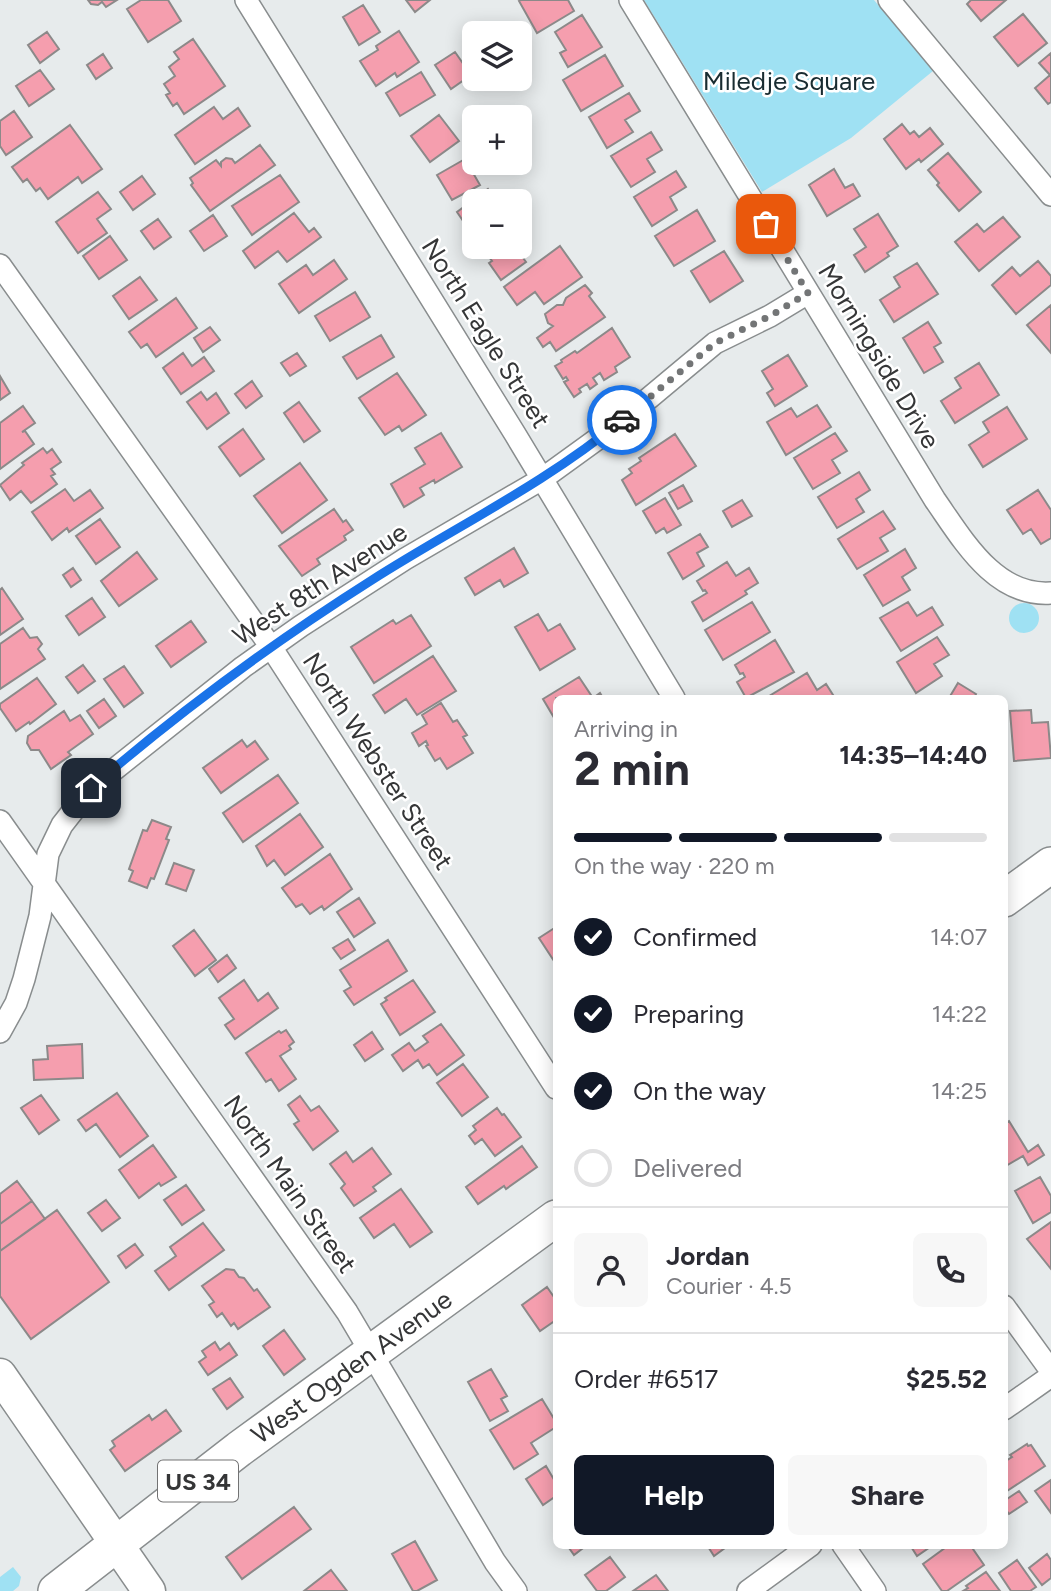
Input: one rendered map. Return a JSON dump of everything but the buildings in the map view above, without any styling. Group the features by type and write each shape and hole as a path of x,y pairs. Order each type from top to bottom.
{"main road":[{"path":"1008,896 1051,865"},
{"name":"West Ogden Avenue","path":"116,1544 232,1454 553,1220"},
{"path":"0,1375 149,1591"},
{"name":"US 34","path":"56,1591 116,1544"}],"street":[{"name":"North Eagle Street","path":"246,0 672,695"},
{"name":"Morningside Drive","path":"630,0 935,500 964,542 987,568 1009,585 1024,591 1051,593"},
{"path":"889,0 1051,195"},
{"name":"North Webster Street","path":"0,265 271,647 553,1083"},
{"name":"West 8th Avenue","path":"0,1032 16,1003 24,979 40,916 48,854 76,804 91,788 271,647 372,580 542,479 618,424 715,343 759,322 808,293"},
{"name":"North Main Street","path":"0,821 342,1306 372,1352 495,1562 516,1591"},
{"path":"1008,1312 1051,1373 1008,1406"},
{"path":"748,1591 806,1549"},
{"path":"846,1549 875,1591"}],"green space":[{"name":"Miledje Square","path":"644,0 874,0 933,71 851,138 762,192"},
{"path":"1024,603 1030,604 1038,612 1038,624 1030,632 1024,633 1018,632 1010,624 1009,618 1010,612 1018,604"},
{"path":"13,1567 21,1577 19,1586 13,1591 0,1591 0,1577"}],"way so far":[{"path":"622,420 715,343 770,316 808,293 766,224"}],"route":[{"path":"91,788 243,667 301,626 405,559 542,479 622,420"}]}
